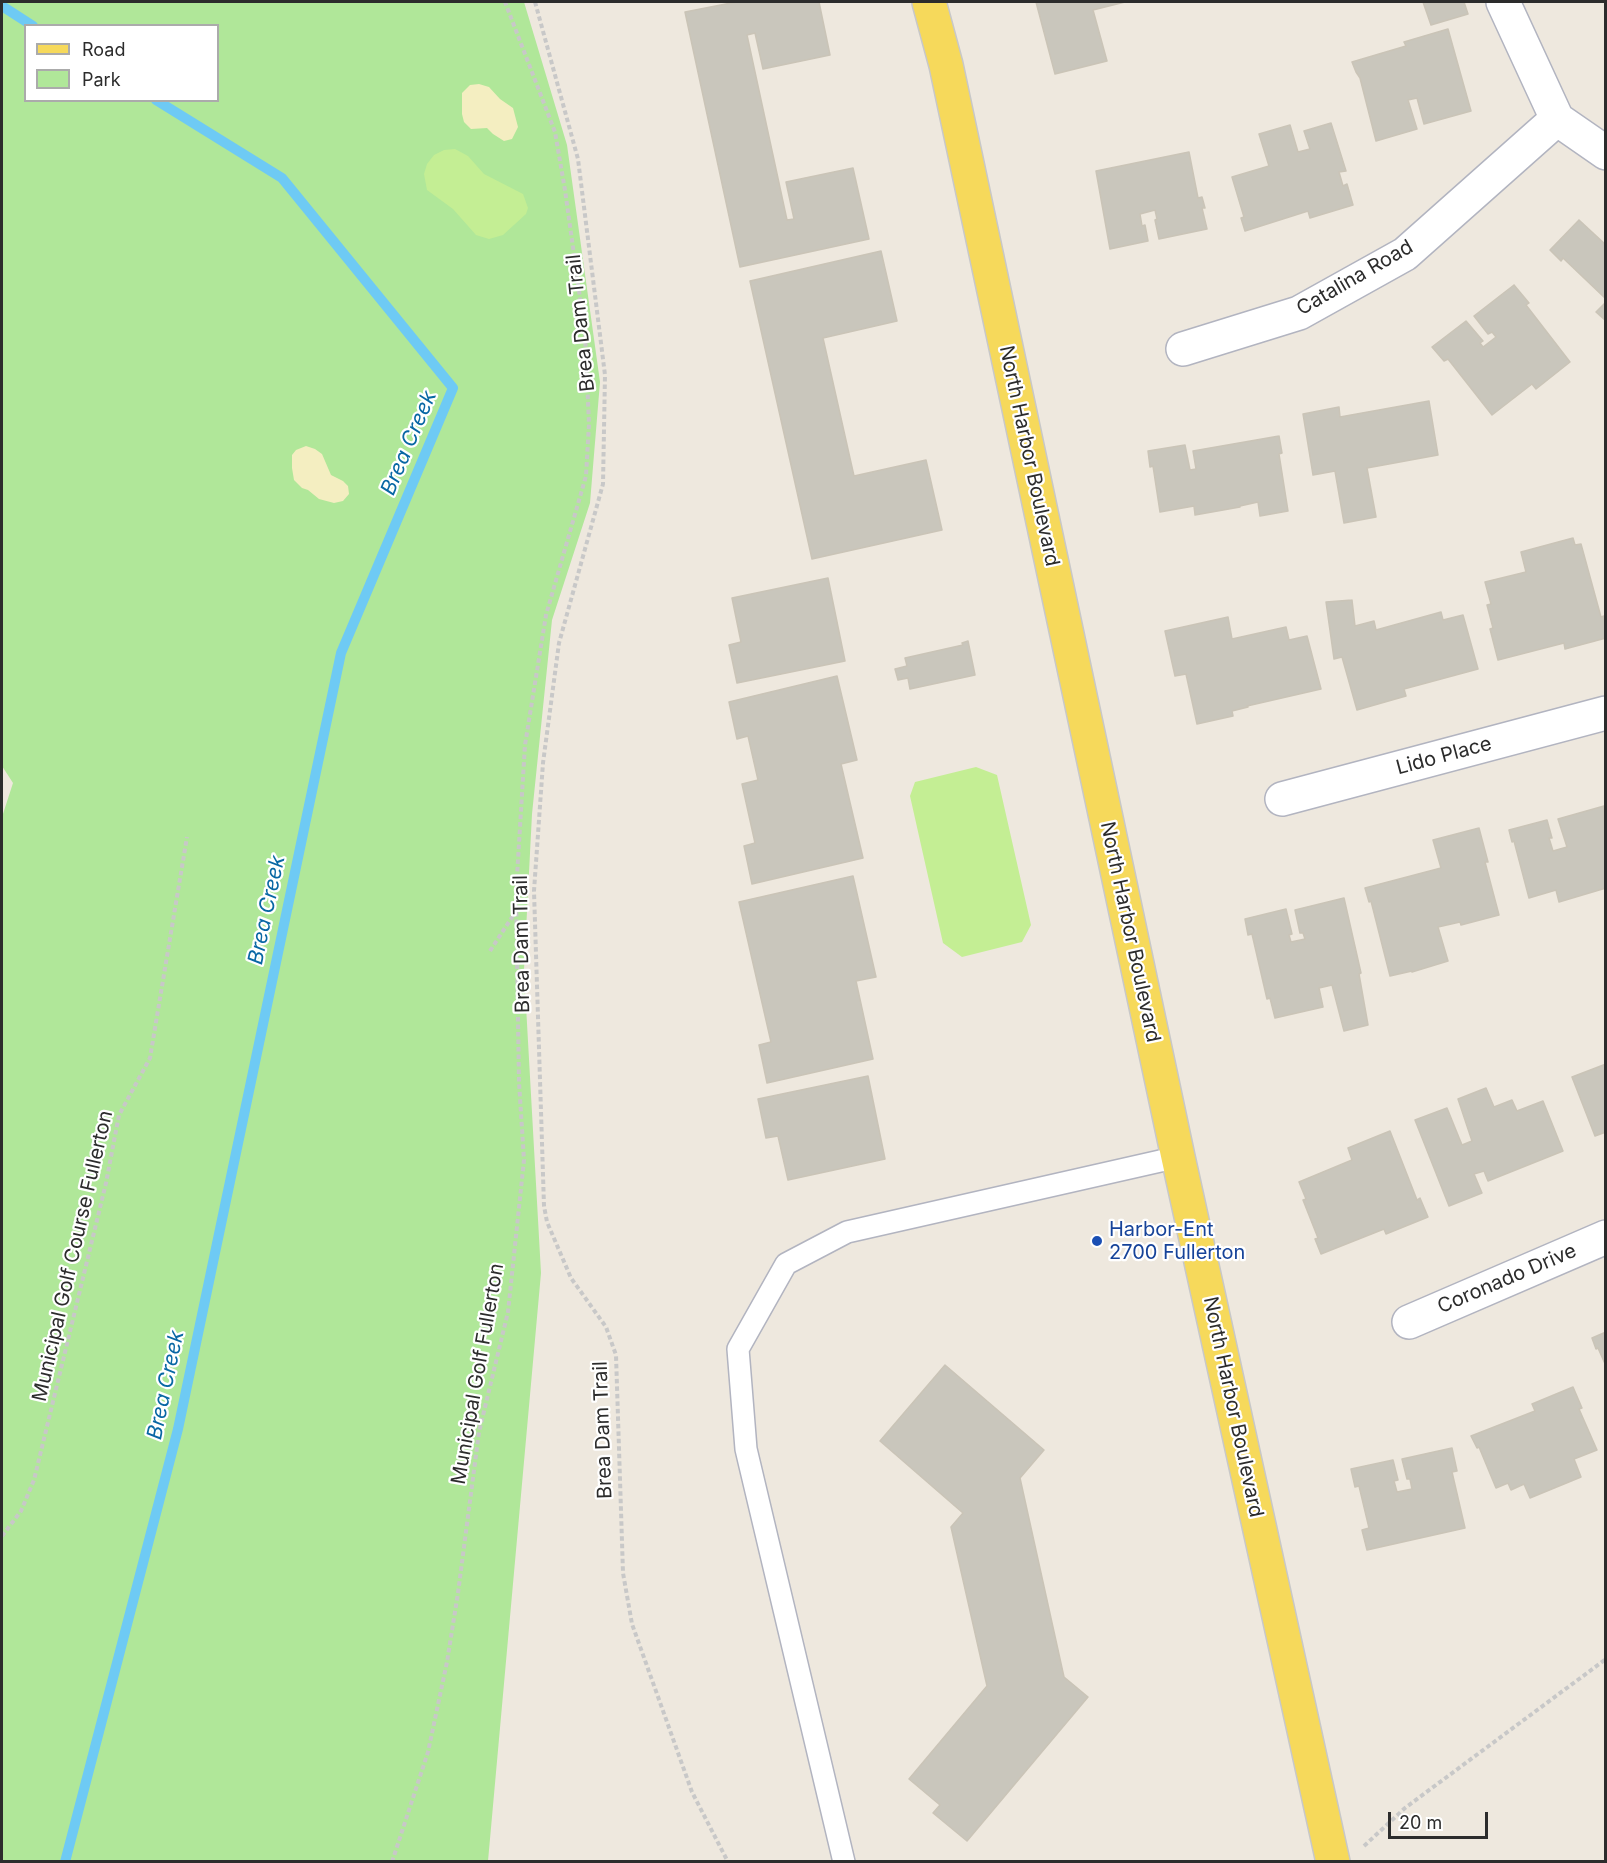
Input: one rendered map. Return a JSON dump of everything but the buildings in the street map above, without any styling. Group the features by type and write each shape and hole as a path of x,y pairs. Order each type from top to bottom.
{"main road":[{"name":"North Harbor Boulevard","path":"929,2 946,65 1178,1157 1333,1862"}],"street":[{"path":"1503,2 1557,118 1605,153"},
{"name":"Catalina Road","path":"1183,349 1299,313 1405,254 1557,118"},
{"name":"Lido Place","path":"1282,799 1605,713"},
{"name":"Coronado Drive","path":"1409,1322 1605,1237"}],"lane":[{"path":"844,1862 746,1449 738,1349 786,1264 847,1232 1178,1157"}],"path":[{"name":"Municipal Golf Fullerton","path":"392,1862 430,1741 456,1605 479,1432 508,1312 524,1160 519,1082 516,893 525,745 546,615 586,476 589,424 585,334 566,190 555,132 505,2"},
{"name":"Brea Dam Trail","path":"535,2 578,159 605,375 603,484 559,643 542,774 534,891 544,1206 547,1222 571,1278 606,1327 616,1355 623,1573 632,1624 692,1792 728,1862"},
{"name":"Municipal Golf Course Fullerton","path":"2,1536 21,1511 34,1480 106,1183 118,1115 150,1058 187,837"},
{"path":"490,951 517,910"},
{"path":"1363,1846 1405,1808 1605,1659"}],"green space":[{"path":"2,2 524,2 567,145 600,382 590,503 552,620 532,814 524,970 541,1273 488,1861 2,1862 2,817 13,783 2,766"},
{"path":"455,149 468,156 484,174 523,194 528,208 526,214 503,235 489,239 476,235 453,209 427,190 424,174 427,164 434,155 444,150"},
{"path":"976,767 997,775 1031,925 1022,942 962,957 943,943 910,796 915,782"}],"sand":[{"path":"479,84 489,87 513,108 518,127 512,139 504,141 487,128 471,129 464,122 462,93 470,85"},
{"path":"306,446 322,454 331,475 348,486 349,494 343,501 334,503 319,499 294,480 292,455 296,450"}],"waterway":[{"name":"Brea Creek","path":"2,6 30,24"},
{"name":"Brea Creek","path":"65,1862 178,1429 341,653 453,388 282,178 159,102"}],"place":[{"name":"Harbor-Ent 2700 Fullerton","path":"1097,1241"}]}
